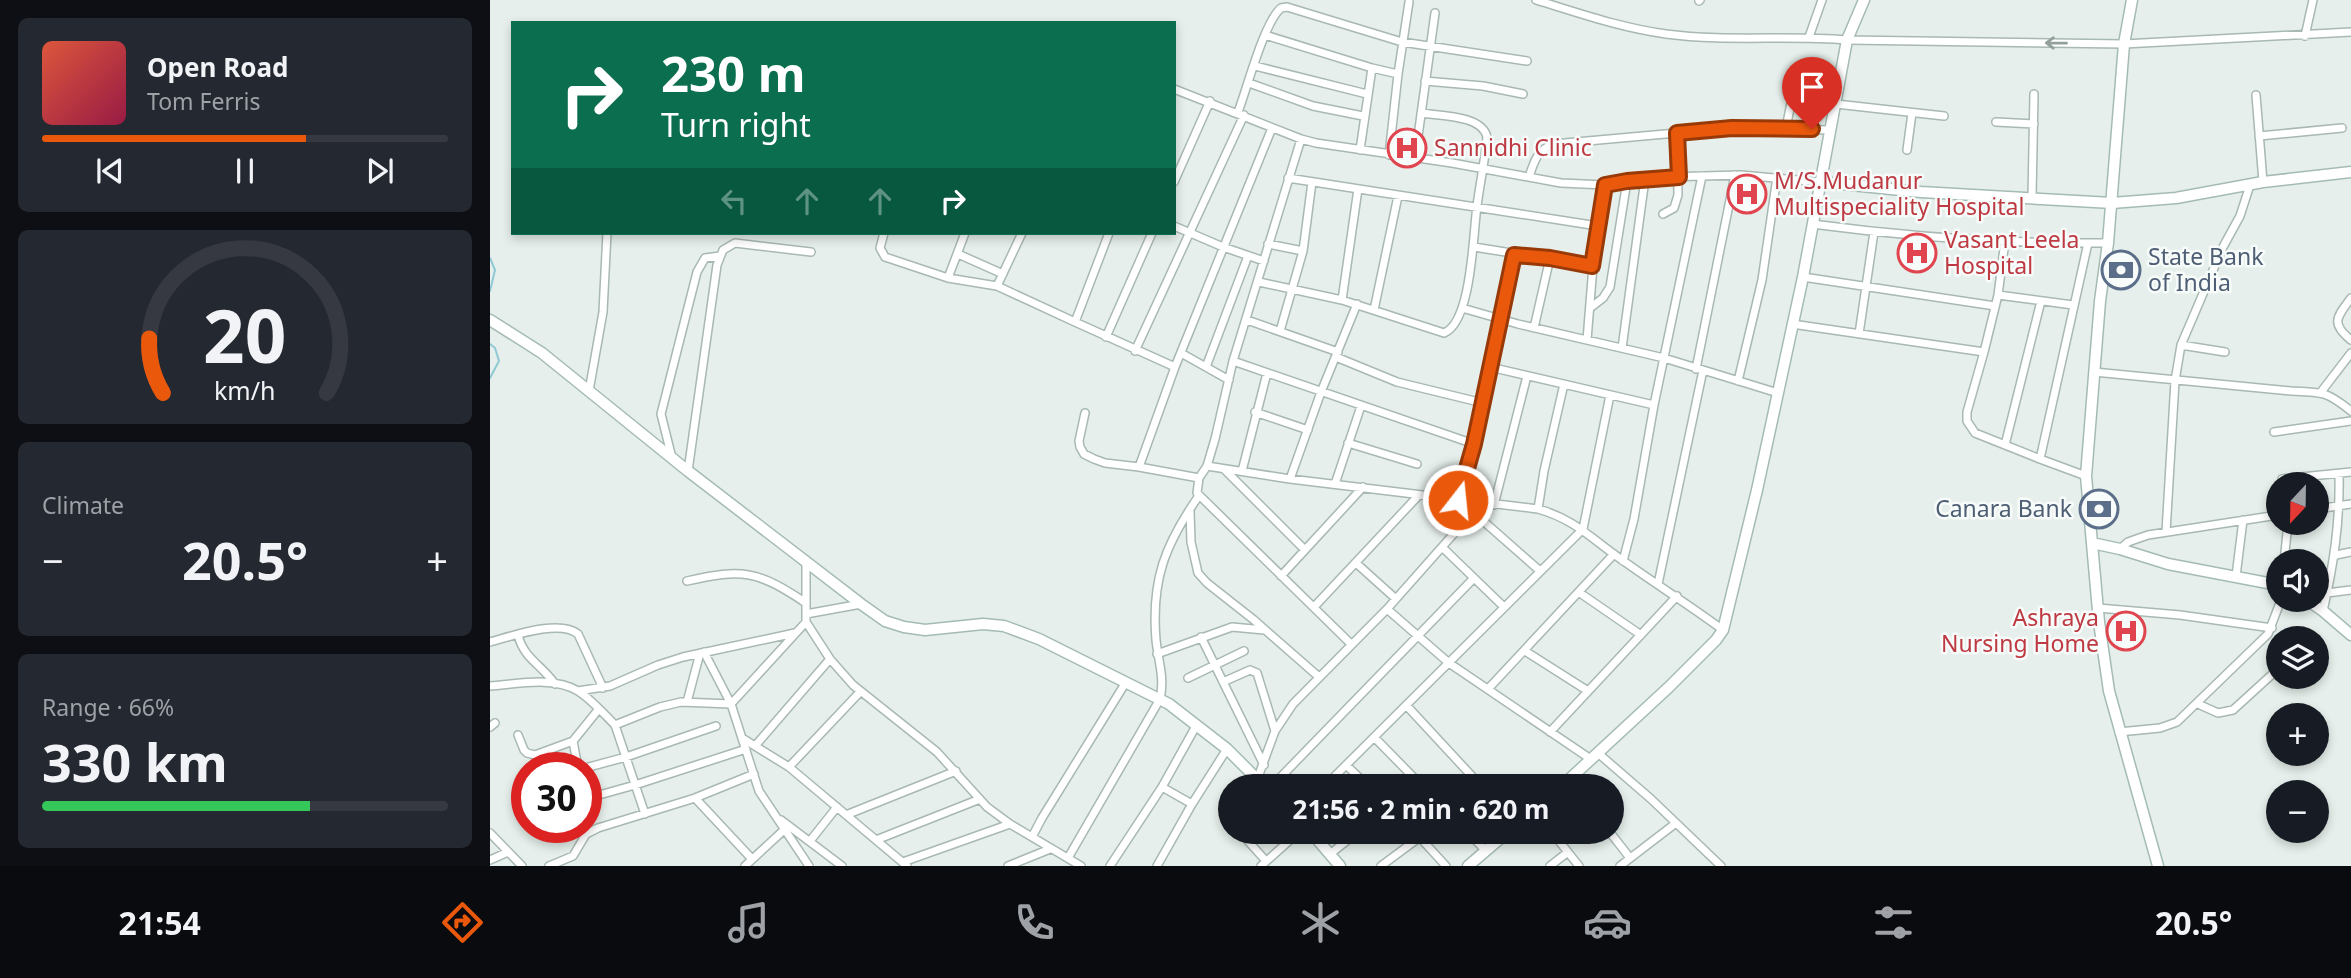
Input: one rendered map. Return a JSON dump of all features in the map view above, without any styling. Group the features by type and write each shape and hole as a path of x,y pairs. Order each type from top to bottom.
{"street":[{"path":"1536,0 1613,23 1665,34 1725,39 1809,37 1847,40 2124,44 2351,32"},
{"path":"1809,37 1822,0"},
{"path":"1578,774 1670,687 1723,630 1803,276 1847,40 1864,0"},
{"path":"2132,0 2124,44 2086,476 2098,608 2109,691 2158,866"},
{"path":"2305,36 2313,0"},
{"path":"1389,155 1409,2"},
{"path":"1135,351 1241,114 1265,35 1277,11 1287,7 1402,42 1527,61"},
{"path":"1415,158 1435,13"},
{"path":"1265,35 1398,74"},
{"path":"1255,65 1367,93"},
{"path":"1360,150 1372,68"},
{"path":"1425,81 1483,86 1522,94"},
{"path":"1249,83 1313,106 1363,116"},
{"path":"1176,90 1301,139 1561,183 1605,185 1645,179 1735,175 1921,192 2112,202 2176,198 2263,182 2351,172"},
{"path":"2032,197 2034,94"},
{"path":"2256,95 2263,182"},
{"path":"1786,128 1791,103 1805,96"},
{"path":"1176,178 1210,101"},
{"path":"1836,104 1944,116"},
{"path":"1259,282 1357,304 1444,333 1453,327 1462,308 1474,247 1487,137 1485,130 1475,121 1421,113"},
{"path":"1907,150 1912,113"},
{"path":"1996,122 2034,124"},
{"path":"1139,467 1175,367 1272,128"},
{"path":"1530,177 1539,153 1554,144 1732,128 1831,130"},
{"path":"2259,136 2342,128"},
{"path":"1664,215 1671,211 1676,203 1679,177 1677,133"},
{"path":"1301,139 1233,361 1206,466 1196,488 1198,497 1351,644"},
{"path":"1658,584 1735,175"},
{"path":"1623,561 1634,519 1654,405 1702,176"},
{"path":"1738,381 1762,280 1777,177"},
{"path":"1288,178 1598,226"},
{"path":"1622,348 1645,179"},
{"path":"1590,308 1603,298 1610,287 1627,181"},
{"path":"1280,331 1303,251 1312,182"},
{"path":"1587,340 1592,266 1605,185"},
{"path":"2166,532 2175,380 2181,345 2223,247 2241,216 2250,185"},
{"path":"1342,300 1358,189"},
{"path":"1374,310 1398,196"},
{"path":"1812,224 1874,232 2005,241 2108,243"},
{"path":"1176,227 1264,261"},
{"path":"1858,334 1874,232"},
{"path":"589,391 603,312 607,235"},
{"path":"883,235 880,248 886,257 948,278 997,286 1175,367"},
{"path":"948,278 964,235"},
{"path":"997,286 1019,235"},
{"path":"1074,322 1108,235"},
{"path":"1106,337 1151,235"},
{"path":"2005,241 1995,306 1967,412 1967,421 1975,433 2086,476"},
{"path":"688,471 723,250 735,243 811,252"},
{"path":"2040,459 2088,243"},
{"path":"1268,244 1303,251"},
{"path":"1474,247 1592,266"},
{"path":"958,254 1003,274"},
{"path":"1458,500 1474,444 1514,255"},
{"path":"672,458 662,423 663,400 697,272 705,258 720,256"},
{"path":"1206,367 1248,256"},
{"path":"1534,328 1550,258"},
{"path":"1803,276 1995,306"},
{"path":"1997,295 2073,305"},
{"path":"2351,298 2337,321 2340,331 2351,340"},
{"path":"2005,445 2041,301"},
{"path":"1290,479 1321,392 1357,304"},
{"path":"1462,308 1534,328 1664,358 1778,393"},
{"path":"490,320 542,353 688,471 885,621 925,630 983,624 1004,626 1039,639 1160,699 1227,749 1251,774"},
{"path":"1247,320 1280,331 1397,382 1483,403"},
{"path":"1792,324 1984,352"},
{"path":"2181,345 2225,352"},
{"path":"1181,352 1229,380"},
{"path":"2321,392 2351,353"},
{"path":"1233,361 1474,444"},
{"path":"1490,367 1654,405"},
{"path":"2094,372 2321,392 2332,396 2351,411"},
{"path":"1242,471 1267,373"},
{"path":"1494,505 1527,376"},
{"path":"1538,509 1564,384"},
{"path":"1337,774 1583,529 1610,395"},
{"path":"1335,484 1361,406"},
{"path":"1255,412 1308,430"},
{"path":"1085,413 1079,441 1084,454 1105,463 1199,478"},
{"path":"2273,432 2351,421"},
{"path":"1349,443 1417,464"},
{"path":"1206,466 1290,479 1538,509 1557,514 1583,529 1623,561 1723,630"},
{"path":"1222,468 1305,550"},
{"path":"2329,475 2351,472"},
{"path":"2329,588 2336,555 2340,506 2339,474"},
{"path":"1281,576 1363,487"},
{"path":"1314,607 1419,495"},
{"path":"1069,861 1160,699 1162,678 1154,615 1156,583 1169,548 1198,497"},
{"path":"1262,774 1276,731 1293,704 1387,609 1480,503"},
{"path":"2329,507 2351,504"},
{"path":"1189,510 1191,541 1198,573 1319,677"},
{"path":"1473,512 1541,571"},
{"path":"2120,549 2138,538 2266,517"},
{"path":"2236,576 2243,520"},
{"path":"2092,543 2168,564 2266,582"},
{"path":"1442,547 1504,607"},
{"path":"2336,555 2351,552"},
{"path":"1488,689 1614,554"},
{"path":"806,560 806,618 830,659 860,692 919,736 956,771 980,799 1010,824 1081,866"},
{"path":"1356,563 1396,599"},
{"path":"687,580 721,573 749,573 768,579 806,603"},
{"path":"1284,774 1474,578"},
{"path":"2329,593 2351,590"},
{"path":"1580,593 1640,635"},
{"path":"1550,732 1677,597"},
{"path":"731,704 806,618 861,604"},
{"path":"2098,608 2180,615 2266,627"},
{"path":"1387,609 1449,663 1550,732 1595,757 1676,823 1721,866"},
{"path":"2324,612 2351,635"},
{"path":"490,642 561,627 574,630 603,688"},
{"path":"1157,654 1233,627 1265,630"},
{"path":"490,686 555,684 578,691 603,688 658,665 702,652 795,633"},
{"path":"518,635 523,652 546,672 555,684"},
{"path":"2119,732 2168,726 2197,704 2266,636"},
{"path":"1201,637 1264,765"},
{"path":"1188,678 1244,651"},
{"path":"1525,651 1588,691"},
{"path":"687,702 702,652"},
{"path":"702,652 731,704 759,791 809,866"},
{"path":"755,746 830,659"},
{"path":"1223,682 1250,670 1257,673 1276,731"},
{"path":"2197,704 2218,713 2233,710 2266,680"},
{"path":"1032,837 1126,682"},
{"path":"578,691 615,725 645,814"},
{"path":"789,767 860,692"},
{"path":"615,725 660,707 687,702 731,704"},
{"path":"1406,705 1470,774"},
{"path":"518,735 524,750 536,755 573,741 598,710"},
{"path":"602,763 716,726"},
{"path":"1110,866 1163,787 1196,726"},
{"path":"1374,737 1410,774"},
{"path":"742,738 789,767 905,864 1010,824"},
{"path":"573,741 575,752"},
{"path":"602,794 746,749"},
{"path":"1157,866 1227,749"},
{"path":"1346,765 1355,774"},
{"path":"846,815 956,771"},
{"path":"550,866 573,856 586,835 598,828 695,798 754,775"},
{"path":"1163,787 1192,804"},
{"path":"695,798 752,859"},
{"path":"876,840 980,799"},
{"path":"810,841 836,807"},
{"path":"777,817 842,866"},
{"path":"1620,866 1676,823"},
{"path":"745,866 785,829"},
{"path":"490,833 522,866"},
{"path":"1248,844 1263,864 1285,844"},
{"path":"1321,844 1340,866"},
{"path":"1330,854 1343,844"},
{"path":"1381,866 1406,844"},
{"path":"1426,844 1446,866"},
{"path":"1479,844 1486,851"},
{"path":"1468,866 1494,844"},
{"path":"1562,844 1579,866"},
{"path":"1619,844 1630,858"},
{"path":"1008,866 1051,849"},
{"path":"490,859 508,852"},
{"path":"1550,866 1568,852"}],"waterway":[{"path":"490,258 495,270 490,291"},
{"path":"490,344 495,348 499,361 490,378"}],"place":[{"name":"Sannidhi Clinic","path":"1407,148"},
{"name":"M/S.Mudanur Multispeciality Hospital","path":"1747,194"},
{"name":"Vasant Leela Hospital","path":"1917,253"},
{"name":"State Bank of India","path":"2121,270"},
{"name":"Canara Bank","path":"2099,509"},
{"name":"Ashraya Nursing Home","path":"2126,631"}],"route":[{"path":"1458,500 1474,444 1514,255 1592,266 1605,185 1679,177 1677,133 1732,128 1812,129"}]}
